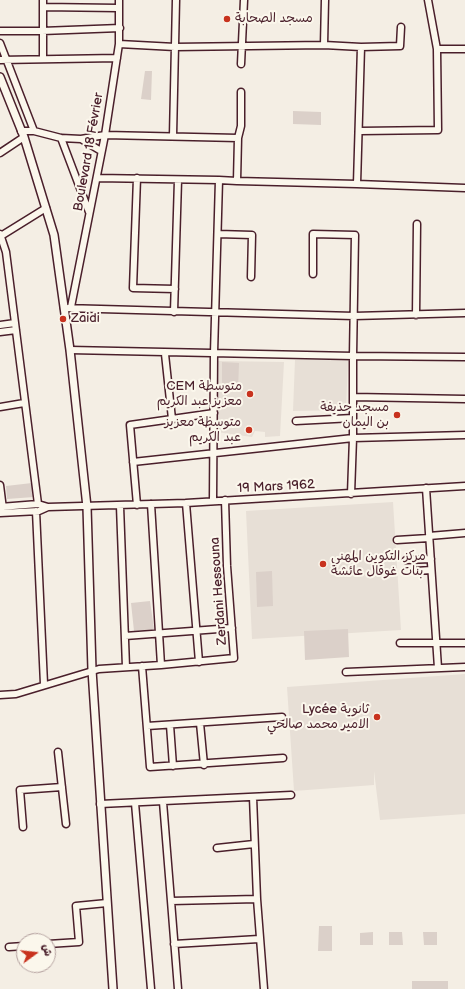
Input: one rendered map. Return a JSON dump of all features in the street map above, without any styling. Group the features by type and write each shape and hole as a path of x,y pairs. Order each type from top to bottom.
{"main road":[{"path":"0,77 2,88 22,134 46,208 56,244 68,308 70,350 87,507 92,670 113,989"}],"street":[{"path":"42,59 43,0"},
{"name":"Boulevard 18 Février","path":"68,308 90,214 105,135 119,44 119,0"},
{"path":"173,136 176,0"},
{"path":"241,64 244,0"},
{"path":"324,45 326,0"},
{"path":"360,131 438,130 437,49 428,0"},
{"path":"43,7 118,8"},
{"path":"119,44 175,47 324,45 361,47 400,46 401,27"},
{"path":"0,31 120,28"},
{"path":"0,43 3,60 34,131"},
{"path":"358,184 361,47"},
{"path":"437,49 465,49"},
{"path":"3,60 117,58"},
{"path":"237,181 238,138 241,126 242,92"},
{"path":"0,153 22,134 34,131 61,138 81,139 105,135 238,138"},
{"path":"61,138 90,214"},
{"path":"81,139 101,151"},
{"path":"97,178 219,180 465,188"},
{"path":"137,178 134,288 175,289"},
{"path":"174,312 178,180"},
{"path":"213,501 214,353 219,180"},
{"path":"38,504 6,252 1,235 46,208"},
{"path":"416,315 417,224"},
{"path":"218,234 252,235 251,277"},
{"path":"313,274 314,234 355,235 351,494"},
{"path":"68,308 215,314 354,316 465,313"},
{"path":"0,325 15,322"},
{"path":"0,332 16,330"},
{"path":"70,350 123,350 165,354 214,353 465,357"},
{"path":"165,354 172,419"},
{"path":"353,397 465,399"},
{"path":"0,407 24,403"},
{"path":"137,505 130,426 214,413"},
{"path":"296,421 353,418"},
{"path":"133,462 353,438 465,435"},
{"path":"0,485 2,510"},
{"name":"19 Mars 1962","path":"48,507 186,503 465,486"},
{"path":"426,488 438,668"},
{"name":"Zerdani Hessouna","path":"0,695 16,694 92,670 161,666 234,658 225,500"},
{"path":"186,503 199,662"},
{"path":"2,510 38,504 48,507"},
{"path":"152,504 161,666"},
{"path":"120,506 126,667"},
{"path":"2,510 36,511 48,507"},
{"path":"36,511 44,684"},
{"path":"397,540 465,533"},
{"path":"406,560 431,558"},
{"path":"416,571 431,570"},
{"path":"125,636 196,629 232,628"},
{"path":"400,644 465,643"},
{"path":"142,666 150,767 283,758"},
{"path":"346,672 465,667"},
{"path":"147,726 282,717"},
{"path":"200,723 204,764"},
{"path":"170,725 173,766"},
{"path":"58,752 66,824"},
{"path":"23,827 20,790 62,787"},
{"path":"100,804 291,795"},
{"path":"253,797 257,898 264,989"},
{"path":"163,802 178,989"},
{"path":"135,803 151,989"},
{"path":"217,848 254,844"},
{"path":"171,901 257,898"},
{"path":"56,943 79,942 76,906 107,904"},
{"path":"174,944 260,939"},
{"path":"9,947 16,947"}],"shaded area":[{"path":"145,71 152,71 151,100 141,99"},
{"path":"293,111 321,112 321,125 293,124"},
{"path":"295,360 348,360 346,410 293,411"},
{"name":"CEM متوسطة معزيز عبد الكريم","path":"218,361 284,362 280,436 265,437 265,432 255,431 252,437 217,432"},
{"path":"222,362 239,363 238,391 222,390"},
{"path":"32,483 34,497 7,499 6,486"},
{"name":"مركز التكوين المهني بنات غوقال عائشة","path":"393,502 401,630 252,639 246,511"},
{"path":"272,571 273,606 257,607 256,572"},
{"path":"150,601 154,629 134,631 131,603"},
{"path":"348,629 349,657 305,660 304,631"},
{"name":"Lycée ثانوية الامير محمد صالحي","path":"465,674 465,814 380,820 374,771 374,785 294,791 287,687"},
{"path":"319,926 332,926 332,951 318,951"},
{"path":"373,932 373,945 360,945 360,933"},
{"path":"389,932 402,932 403,945 389,945"},
{"path":"423,932 437,932 437,945 424,945"},
{"path":"412,981 448,981 448,989 412,989"}],"place":[{"name":"مسجد الصحابة","path":"227,19"},
{"name":"Zaidi","path":"63,319"},
{"name":"CEM متوسطة معزيز عبد الكريم","path":"250,394"},
{"name":"مسجد حذيفة بن اليمان","path":"397,415"},
{"name":"متوسطة معزيز عبد الكريم","path":"249,430"},
{"name":"مركز التكوين المهني بنات غوقال عائشة","path":"323,564"},
{"name":"Lycée ثانوية الامير محمد صالحي","path":"377,717"}]}
